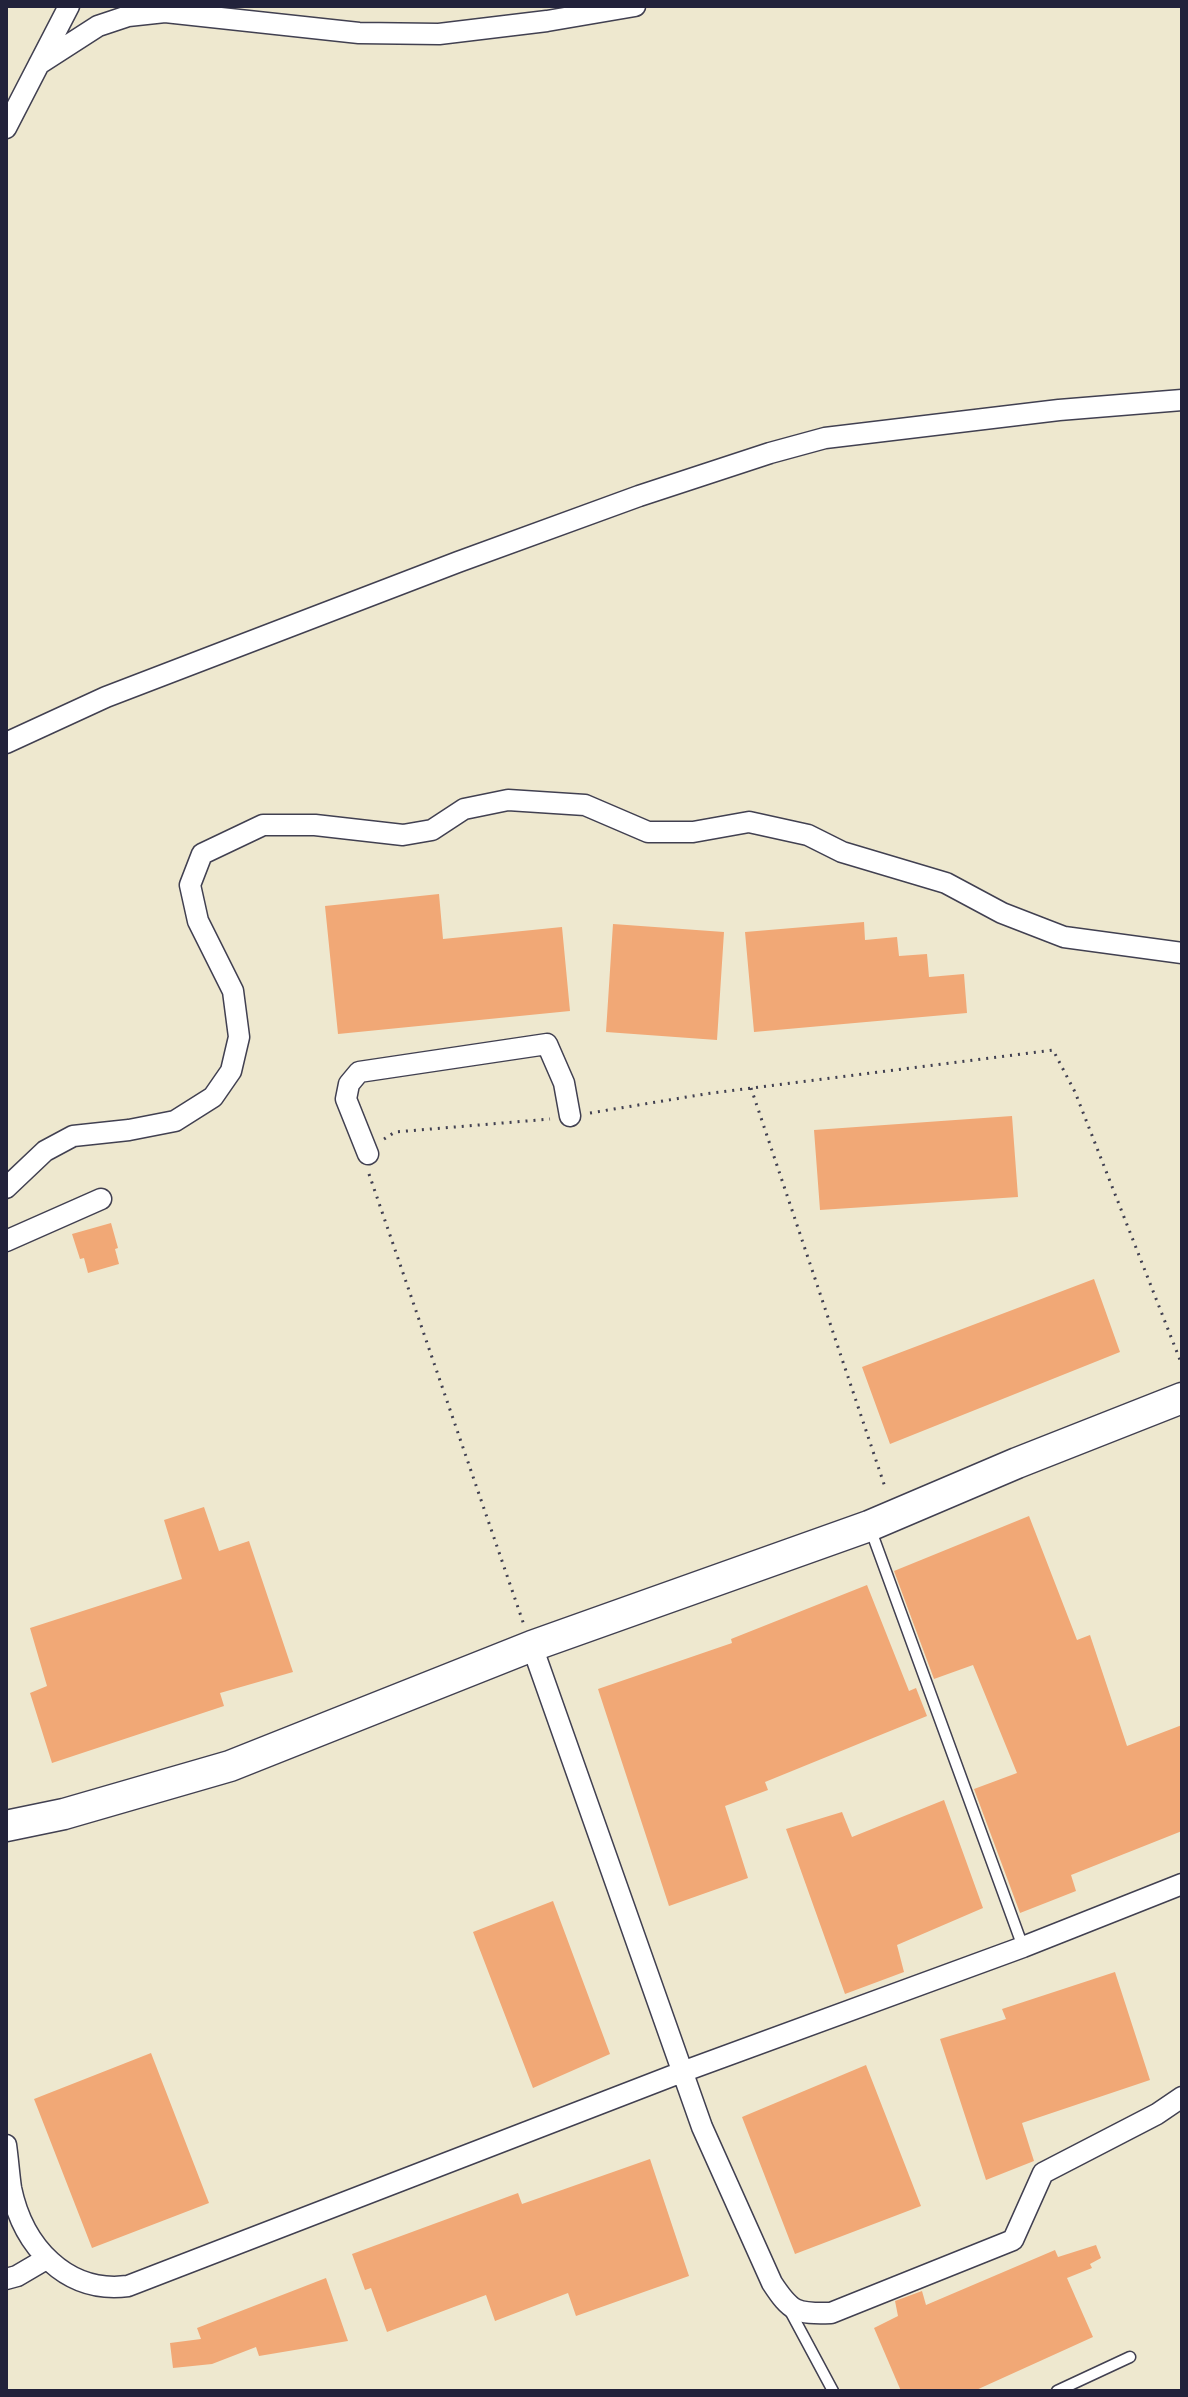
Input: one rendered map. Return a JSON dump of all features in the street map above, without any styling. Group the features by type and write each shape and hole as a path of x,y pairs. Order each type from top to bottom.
{"street":[{"path":"6,128 69,6"},
{"path":"39,64 98,26 128,16 165,12 359,33 439,34 547,21 635,6"},
{"path":"6,743 106,697 458,562 639,496 770,453 825,438 1059,410 1182,400"},
{"path":"6,1188 45,1151 73,1136 175,1121 213,1097 231,1071 239,1037 233,991 198,921 190,885 202,854 263,825 315,825 403,835 432,830 464,809 508,800 585,805 648,832 693,832 749,822 808,835 842,852 946,883 1002,913 1064,937 1182,953"},
{"path":"368,1154 346,1099 349,1084 359,1072 547,1044 564,1083 570,1116"},
{"path":"6,1241 101,1199"},
{"path":"6,1826 64,1814 230,1766 532,1646 882,1520 1182,1398"},
{"path":"532,1646 702,2127 772,2283 786,2304 805,2314 831,2313 1013,2240 1043,2173 1157,2114 1182,2097"},
{"path":"6,2145 12,2190 23,2223 34,2245 46,2259 65,2274 85,2282 108,2288 128,2286 682,2072 1023,1947 1182,1884"},
{"path":"6,2279 46,2259"}],"lane":[{"path":"882,1520 1023,1947"},
{"path":"786,2304 833,2391"},
{"path":"1057,2391 1130,2357"}],"path":[{"path":"532,1646 367,1170 368,1154 395,1132 570,1116 751,1088 1053,1050 1075,1092 1182,1365"},
{"path":"751,1088 882,1520"}],"building":[{"path":"439,894 443,939 562,927 570,1011 338,1034 325,906"},
{"path":"864,922 865,940 897,937 899,956 927,954 929,977 964,974 967,1013 754,1032 745,932"},
{"path":"613,924 724,932 717,1040 606,1032"},
{"path":"1012,1116 1018,1197 820,1210 814,1130"},
{"path":"111,1223 119,1264 88,1273 72,1234"},
{"path":"1094,1279 1120,1352 890,1444 862,1367"},
{"path":"204,1507 219,1551 249,1541 293,1672 220,1693 224,1706 52,1763 30,1693 47,1686 30,1628 182,1579 164,1520"},
{"path":"1029,1516 1077,1640 1090,1635 1127,1746 1182,1725 1182,1831 1071,1875 1076,1891 1020,1913 974,1789 1017,1773 973,1665 934,1679 894,1571"},
{"path":"867,1585 909,1691 916,1688 927,1716 765,1782 768,1790 725,1806 748,1878 669,1906 598,1689 732,1643 731,1639"},
{"path":"944,1800 983,1908 897,1945 904,1972 845,1994 786,1829 842,1812 852,1837"},
{"path":"553,1901 610,2054 533,2088 473,1932"},
{"path":"1115,1972 1150,2080 1022,2123 1034,2161 986,2180 940,2039 1006,2019 1002,2009"},
{"path":"151,2053 209,2203 92,2248 34,2099"},
{"path":"866,2065 921,2206 795,2254 742,2117"},
{"path":"650,2159 689,2276 576,2316 568,2293 495,2321 486,2295 387,2332 371,2288 365,2290 352,2254 518,2193 522,2204"},
{"path":"1096,2245 1101,2258 1090,2264 1092,2268 1067,2278 1093,2337 974,2391 901,2391 874,2328 898,2316 895,2301 922,2291 926,2305 1055,2250 1058,2257"},
{"path":"326,2278 348,2341 259,2356 256,2347 212,2364 173,2368 170,2343 201,2339 197,2328"}]}
